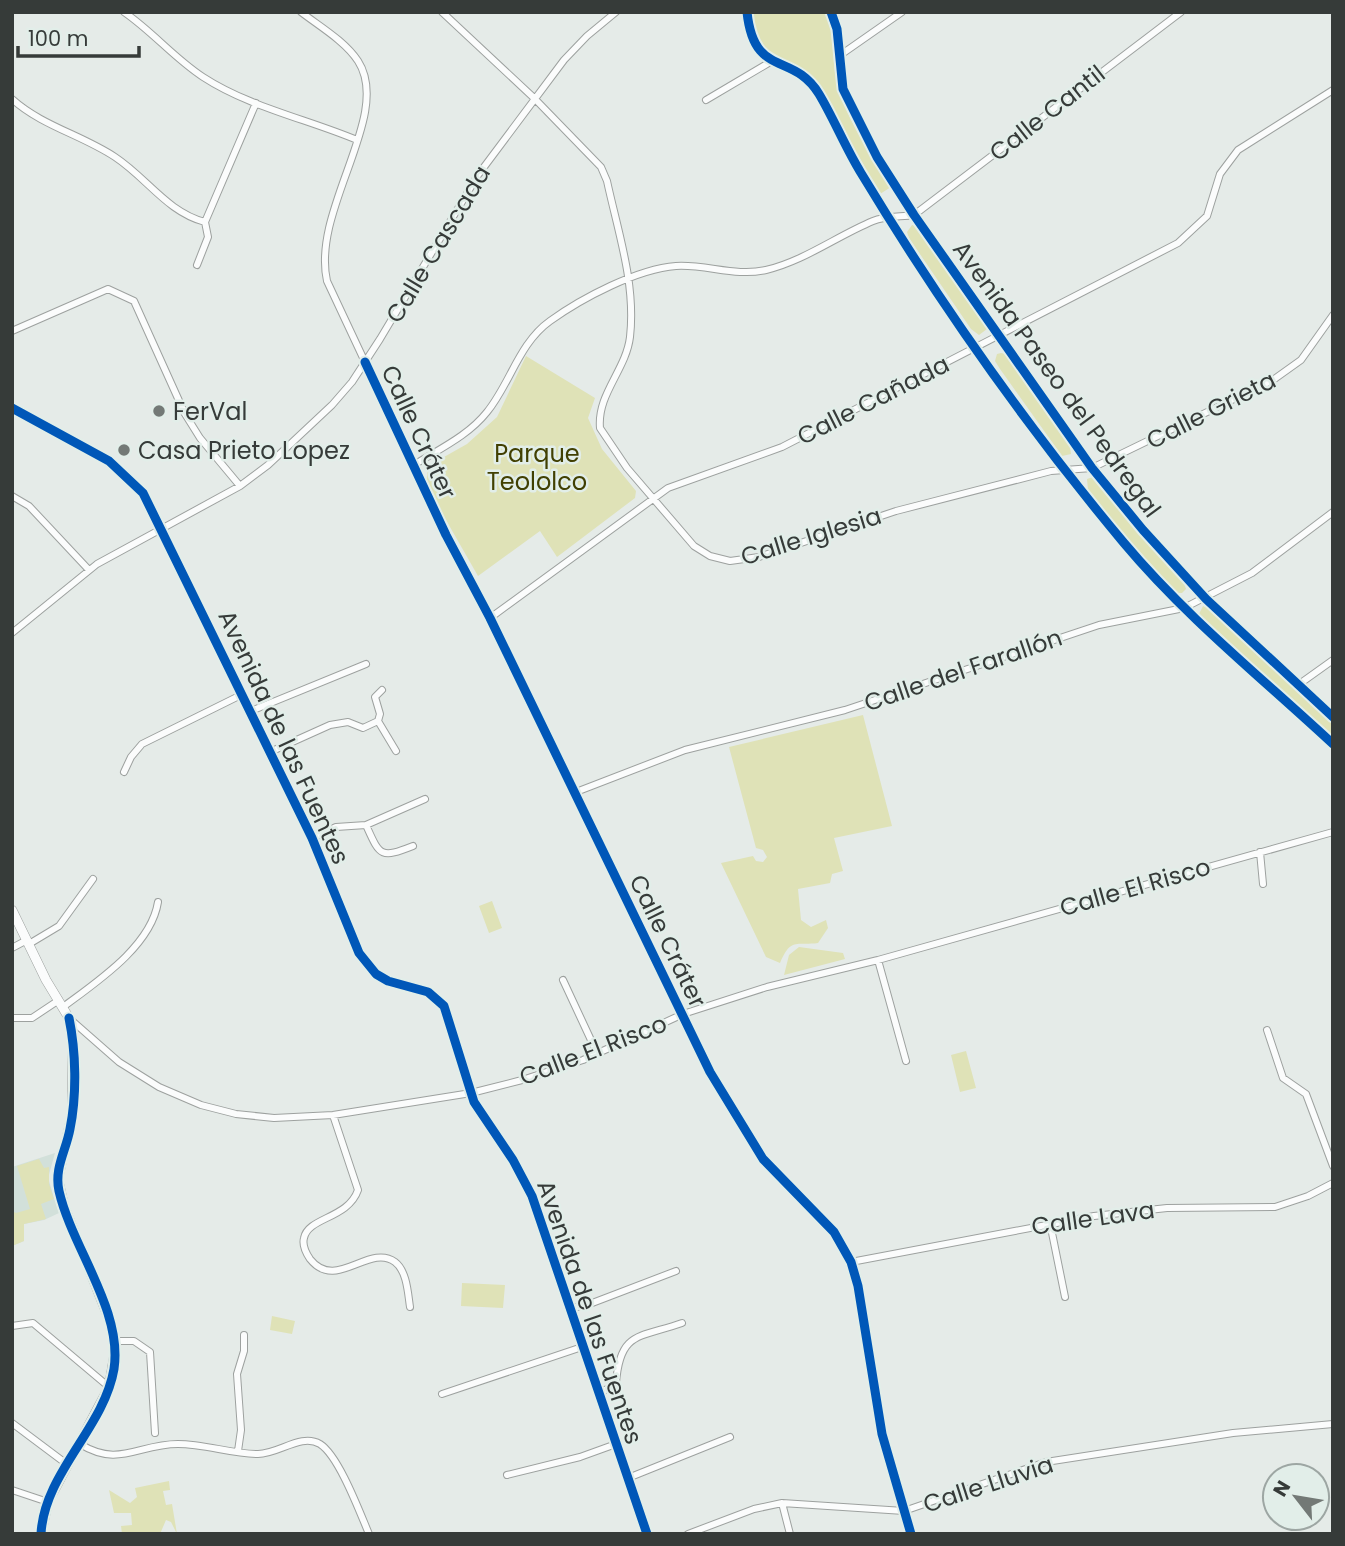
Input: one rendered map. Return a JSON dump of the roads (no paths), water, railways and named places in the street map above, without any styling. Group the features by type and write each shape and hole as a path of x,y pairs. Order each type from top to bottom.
{"street":[{"path":"124,12 151,30 183,62 205,78 256,103 357,140"},
{"name":"Calle Cráter","path":"301,12 357,59 365,75 367,106 332,210 323,251 327,281 446,535 576,792 710,1072 763,1159 834,1233 851,1262 858,1286 882,1434 911,1534"},
{"name":"Calle Iglesia","path":"442,12 534,99 600,167 607,181 629,278 630,339 624,361 604,397 600,428 627,468 694,546 710,556 730,561 759,557 896,511 1051,471 1066,471"},
{"name":"Calle Cascada","path":"12,633 89,570 240,486 302,435 352,382 478,175 534,99 575,47 616,12"},
{"name":"Avenida Paseo del Pedregal","path":"747,12 751,39 759,51 800,75 815,89 847,149 890,219 975,348 1066,471 1125,544 1184,608 1333,744"},
{"name":"Avenida Paseo del Pedregal","path":"831,12 837,29 845,95 877,157 914,215 1093,468 1143,530 1206,599 1333,717"},
{"path":"839,56 902,12"},
{"name":"Calle Cantil","path":"914,215 1181,12"},
{"path":"706,100 772,61"},
{"name":"Calle Cañada","path":"490,618 667,488 782,447 1178,243 1207,216 1220,174 1238,150 1333,90"},
{"path":"12,99 26,112 113,155 177,212 205,222"},
{"path":"197,265 208,237 205,222 256,103"},
{"path":"414,465 468,432 488,412 523,352 549,321 629,278 678,266 732,272 763,271 785,265 874,221 914,215"},
{"path":"12,331 108,289 134,301 184,414 240,486"},
{"name":"Calle Grieta","path":"1066,471 1093,468 1273,380 1301,360 1333,315"},
{"name":"Avenida de las Fuentes","path":"12,408 109,460 143,494 162,527 312,838 366,965 388,981 428,992 444,1006 471,1093 483,1119 527,1184 647,1534"},
{"path":"12,496 29,506 89,570"},
{"name":"Calle del Farallón","path":"576,792 685,750 845,710 1099,625 1184,608 1206,599 1274,559 1333,512"},
{"path":"1298,685 1333,660"},
{"path":"251,711 366,664"},
{"path":"382,690 375,697 380,714 378,721 396,751"},
{"path":"124,772 131,757 142,744 243,694"},
{"path":"270,752 330,725 348,722 363,727 378,721"},
{"path":"312,838 336,827 366,825 425,799"},
{"path":"366,825 378,851 383,854 390,855 413,846"},
{"name":"Calle El Risco","path":"69,1017 119,1062 159,1087 201,1105 236,1114 274,1118 333,1115 471,1093 545,1073 683,1014 767,987 878,960 1333,832"},
{"path":"1260,852 1263,884"},
{"path":"12,948 59,926 93,879"},
{"path":"12,1017 32,1018 61,1003 143,940 155,921 158,902"},
{"path":"12,910 69,1017 73,1038 72,1114 58,1170 59,1192 111,1324 114,1341 114,1369 109,1387 80,1444 44,1501 41,1534"},
{"path":"878,960 906,1061"},
{"path":"563,980 597,1053"},
{"path":"1266,1030 1283,1078 1306,1094 1333,1166"},
{"path":"333,1115 358,1190 348,1207 310,1227 303,1242 305,1251 319,1267 330,1271 342,1271 378,1258 393,1260 400,1266 410,1307"},
{"name":"Calle Lava","path":"851,1262 1050,1223 1167,1208 1275,1207 1308,1196 1333,1183"},
{"path":"1050,1223 1065,1297"},
{"path":"571,1308 587,1306 676,1271"},
{"path":"12,1326 33,1323 109,1387"},
{"path":"599,1394 616,1383 621,1351 629,1341 682,1324"},
{"path":"238,1451 241,1430 237,1374 244,1351 244,1335"},
{"path":"114,1341 141,1343 150,1352 155,1433"},
{"path":"442,1394 584,1346"},
{"path":"12,1423 68,1465"},
{"name":"Calle Lluvia","path":"688,1534 754,1508 782,1503 904,1511 1046,1462 1233,1433 1333,1424"},
{"path":"628,1478 730,1437"},
{"path":"80,1444 96,1453 113,1457 172,1444 266,1454 304,1441 322,1445 341,1475 369,1534"},
{"path":"507,1475 580,1457 617,1444"},
{"path":"12,1490 44,1501"},
{"path":"782,1503 790,1534"}],"place":[{"name":"FerVal","path":"159,411"},
{"name":"Casa Prieto Lopez","path":"124,450"}],"park label":[{"name":"Parque Teololco","path":"537,467"}]}
